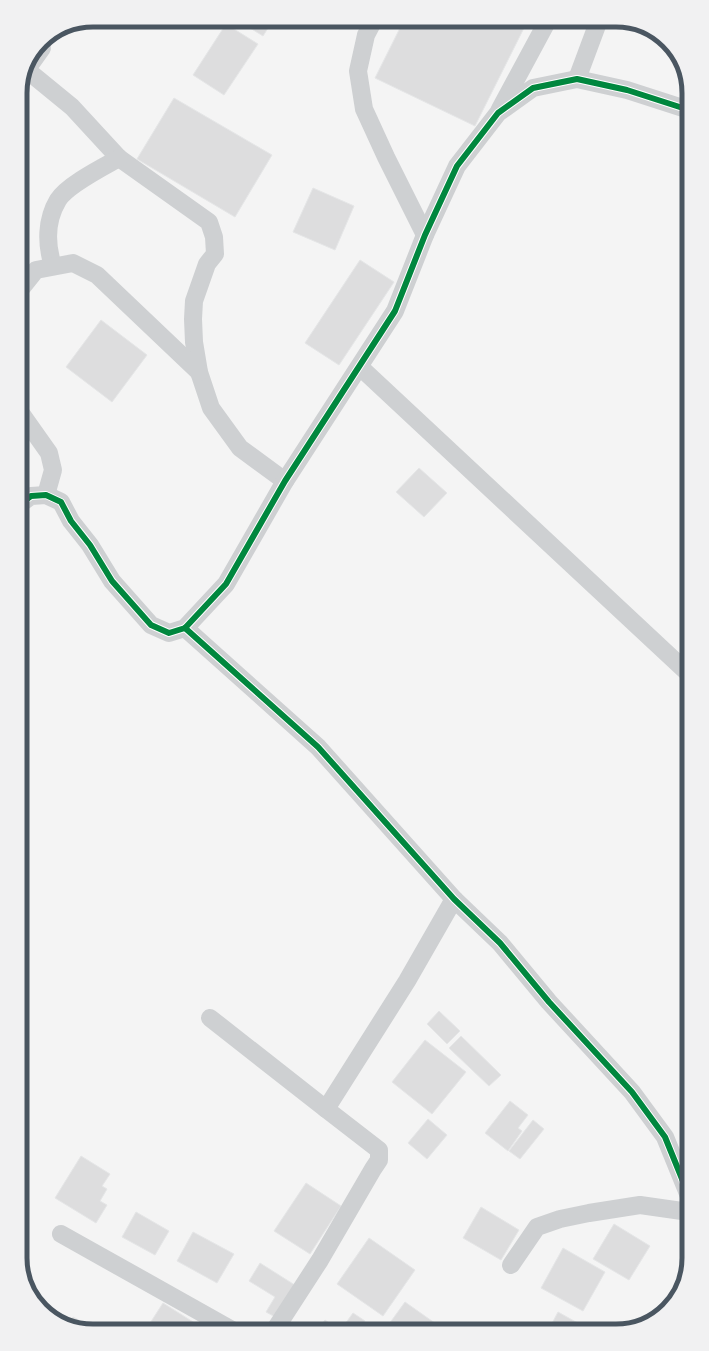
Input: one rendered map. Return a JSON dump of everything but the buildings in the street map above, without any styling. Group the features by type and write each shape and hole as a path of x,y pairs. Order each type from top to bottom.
{"street":[{"path":"370,27 366,35 358,71 364,109 386,157 425,234"},
{"path":"27,499 32,496 46,495 61,502 71,521 90,545 112,581 151,625 169,633 185,628 226,584 285,481 395,311 425,234 456,166 498,113 544,27"},
{"path":"577,79 596,27"},
{"path":"30,73 72,107 118,158 209,222 214,237 215,254 208,264 194,301 194,342 199,372 211,408 240,448 285,481"},
{"path":"498,113 532,88 577,79 627,90 682,108"},
{"path":"53,266 48,252 48,229 58,200 70,187 118,158"},
{"path":"27,281 36,270 73,263 97,275 199,372"},
{"path":"360,367 682,667"},
{"path":"27,422 49,453 53,470 46,495"},
{"path":"185,628 318,747 454,899 500,943 549,1002 632,1092 665,1137 682,1179"},
{"path":"326,1109 407,981 454,899"},
{"path":"210,1018 379,1150 379,1160 320,1260 279,1324"},
{"path":"511,1265 537,1227 560,1219 589,1212 640,1205 682,1211"},
{"path":"61,1234 222,1324"}],"cycle path":[{"path":"27,499 31,496 46,495 61,502 71,521 90,545 112,581 151,625 169,633 185,628 226,584 285,481 395,311 425,235 457,166 498,113 533,88 577,79 627,90 682,108"},
{"path":"185,628 318,747 454,899 500,943 549,1002 632,1092 665,1137 682,1179"}]}
